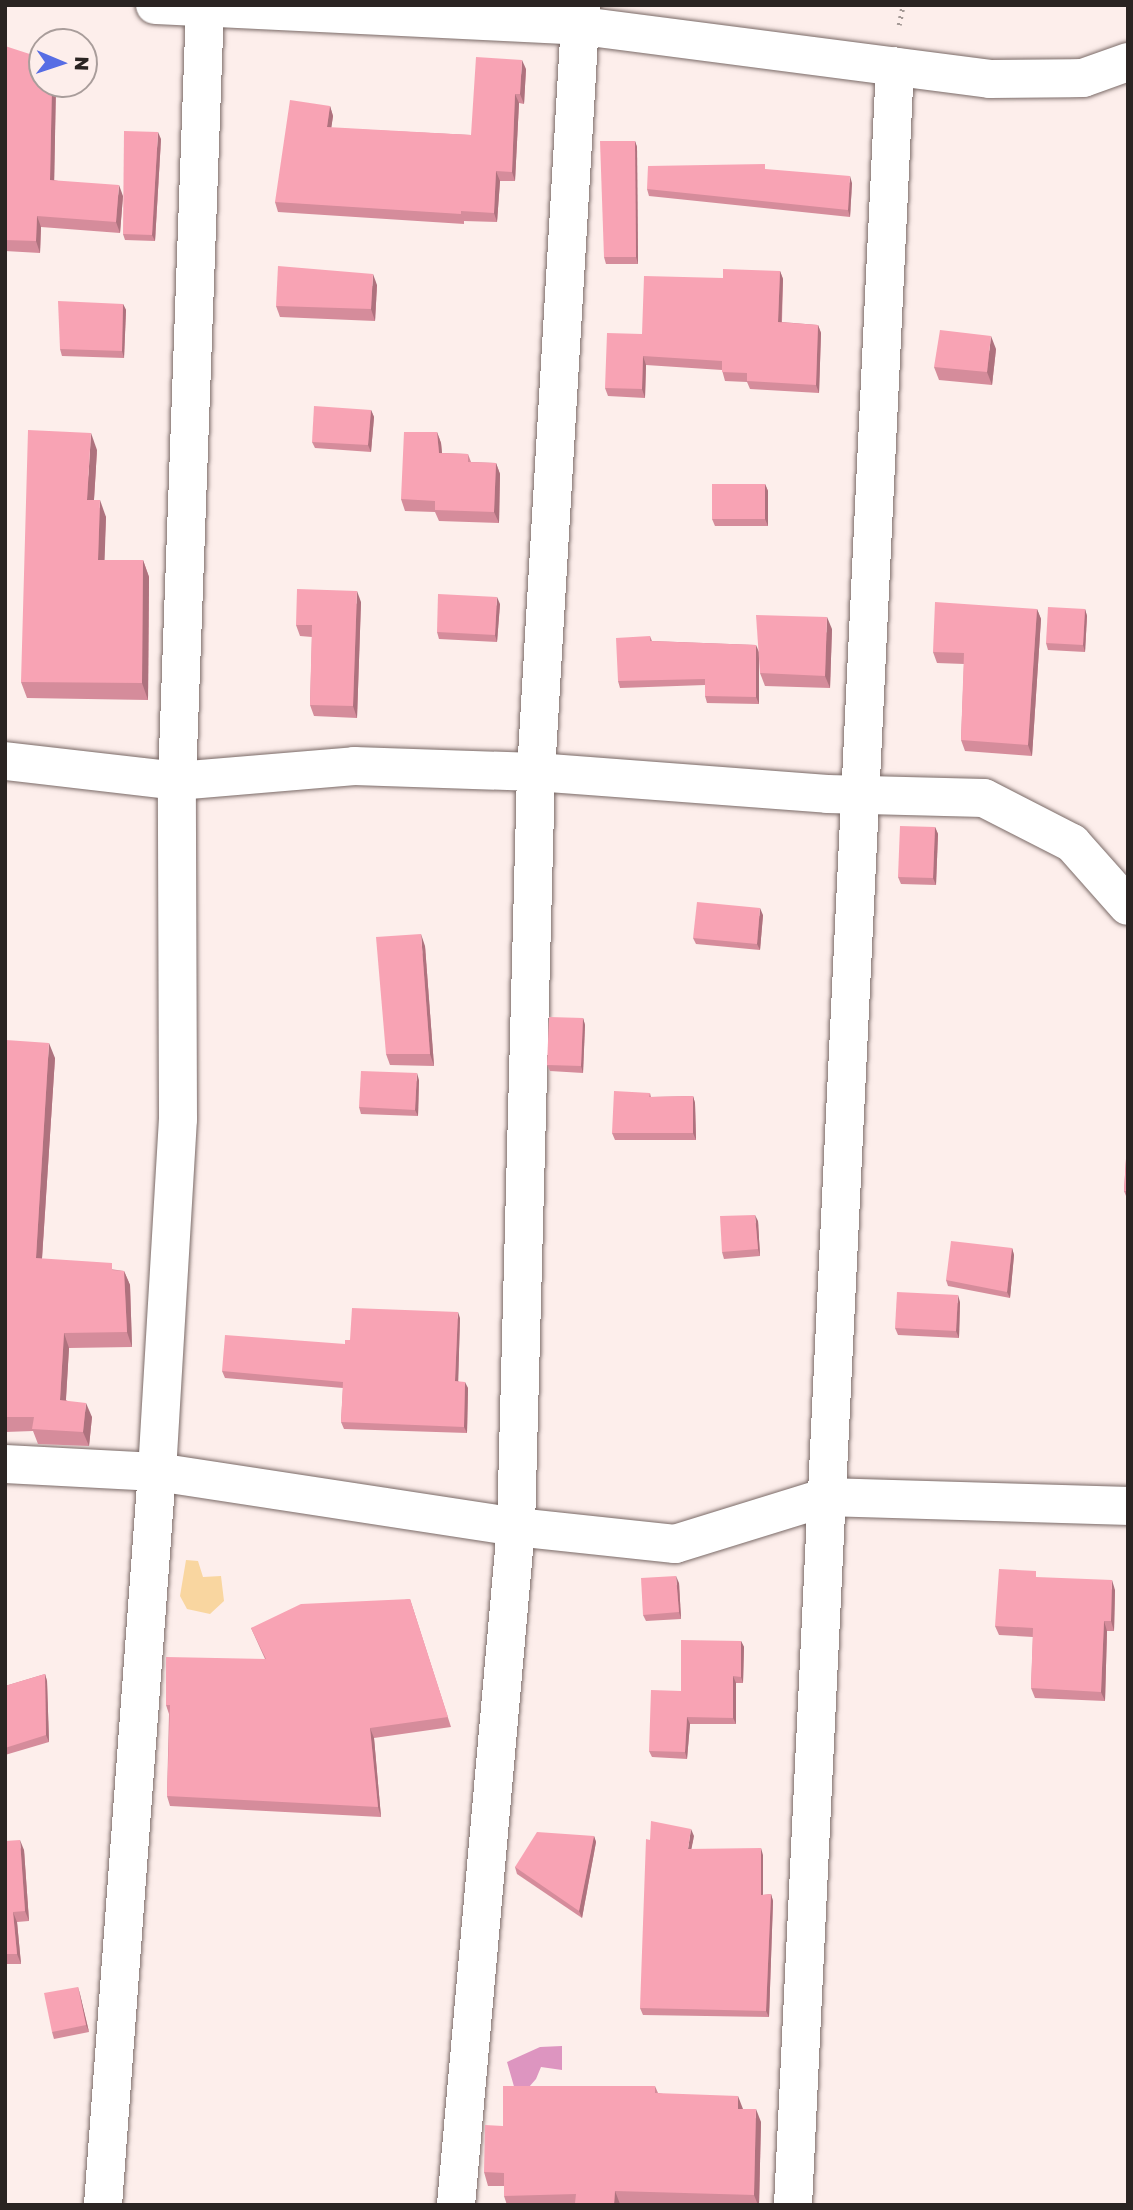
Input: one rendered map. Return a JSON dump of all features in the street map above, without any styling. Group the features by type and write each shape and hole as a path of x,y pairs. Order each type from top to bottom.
{"street":[{"path":"155,5 582,16 990,79 1083,78 1128,62"},
{"path":"103,2205 157,1472 178,1119 177,781 204,7"},
{"path":"456,2205 516,1527 536,772 582,16"},
{"path":"793,2205 895,65"},
{"path":"5,761 177,781 354,766 536,772 861,795 984,798 1072,843 1128,906"},
{"path":"5,1464 157,1472 516,1527 675,1544 827,1497 1128,1506"}],"shaded area":[{"path":"186,1560 198,1561 203,1577 221,1576 224,1601 210,1614 187,1609 180,1596"},
{"path":"562,2046 562,2070 541,2067 529,2087 515,2090 507,2062 540,2047"}],"building":[{"path":"5,46 28,53 28,98 52,98 50,180 119,185 116,222 37,216 36,241 5,240"},
{"path":"476,57 522,60 520,94 515,94 512,172 496,171 494,213 461,211 461,214 275,202 290,100 330,106 327,127 471,135"},
{"path":"124,131 158,132 152,235 123,234"},
{"path":"600,141 635,141 636,257 604,257"},
{"path":"765,164 765,169 850,176 848,210 647,189 648,166"},
{"path":"278,266 373,274 371,309 276,306"},
{"path":"723,269 780,271 778,322 818,325 816,385 747,381 747,373 722,372 722,361 643,356 642,389 605,388 607,333 642,334 644,276 723,278"},
{"path":"58,301 123,304 122,351 60,349"},
{"path":"940,330 991,336 987,372 934,367"},
{"path":"314,406 371,410 368,445 312,442"},
{"path":"28,430 91,433 87,500 100,500 98,560 143,560 142,683 21,682"},
{"path":"404,432 437,432 439,453 468,454 468,462 496,463 494,512 435,510 435,501 401,499"},
{"path":"712,484 765,484 765,519 712,519"},
{"path":"297,589 357,591 353,706 310,705 312,625 296,625"},
{"path":"438,594 497,597 495,635 437,632"},
{"path":"935,602 1037,609 1028,745 961,740 964,653 933,652"},
{"path":"1048,607 1085,609 1083,645 1046,643"},
{"path":"756,615 827,617 825,676 760,673"},
{"path":"650,636 650,641 756,645 756,697 705,696 705,679 618,681 616,638"},
{"path":"900,826 935,827 933,878 898,877"},
{"path":"697,902 760,908 757,944 693,938"},
{"path":"421,934 430,1054 386,1054 376,937"},
{"path":"549,1017 583,1018 581,1066 547,1065"},
{"path":"6,1040 49,1043 36,1258 112,1263 112,1270 124,1271 127,1332 64,1333 60,1400 86,1403 83,1432 32,1429 34,1417 5,1417"},
{"path":"361,1071 417,1073 415,1110 359,1107"},
{"path":"614,1091 650,1093 649,1097 693,1096 693,1133 612,1133"},
{"path":"1128,1127 1128,1191 1124,1191"},
{"path":"755,1215 758,1249 722,1252 720,1216"},
{"path":"951,1241 1012,1248 1007,1292 946,1280"},
{"path":"897,1292 958,1295 956,1331 895,1328"},
{"path":"352,1308 458,1312 455,1381 465,1382 464,1427 341,1422 343,1382 222,1371 225,1335 345,1344 345,1340 350,1340"},
{"path":"999,1569 1036,1571 1036,1577 1112,1580 1111,1621 1104,1621 1101,1692 1031,1688 1033,1628 995,1626"},
{"path":"676,1576 679,1612 643,1615 641,1578"},
{"path":"410,1599 448,1717 370,1728 378,1807 167,1796 170,1705 166,1705 166,1657 266,1659 251,1628 301,1604"},
{"path":"681,1640 741,1641 741,1677 733,1676 733,1718 687,1717 685,1752 649,1751 651,1690 681,1691"},
{"path":"45,1674 46,1735 5,1748 5,1686"},
{"path":"651,1821 691,1829 688,1849 761,1848 761,1895 771,1894 766,2011 640,2008 646,1839 650,1840"},
{"path":"537,1832 594,1836 579,1911 515,1867"},
{"path":"20,1840 25,1911 13,1912 17,1954 5,1954 5,1841"},
{"path":"78,1987 86,2025 52,2032 44,1993"},
{"path":"503,2086 655,2086 655,2093 738,2096 738,2109 756,2109 754,2195 615,2191 614,2205 575,2203 576,2194 504,2196 504,2173 484,2172 485,2125 503,2126"}]}
